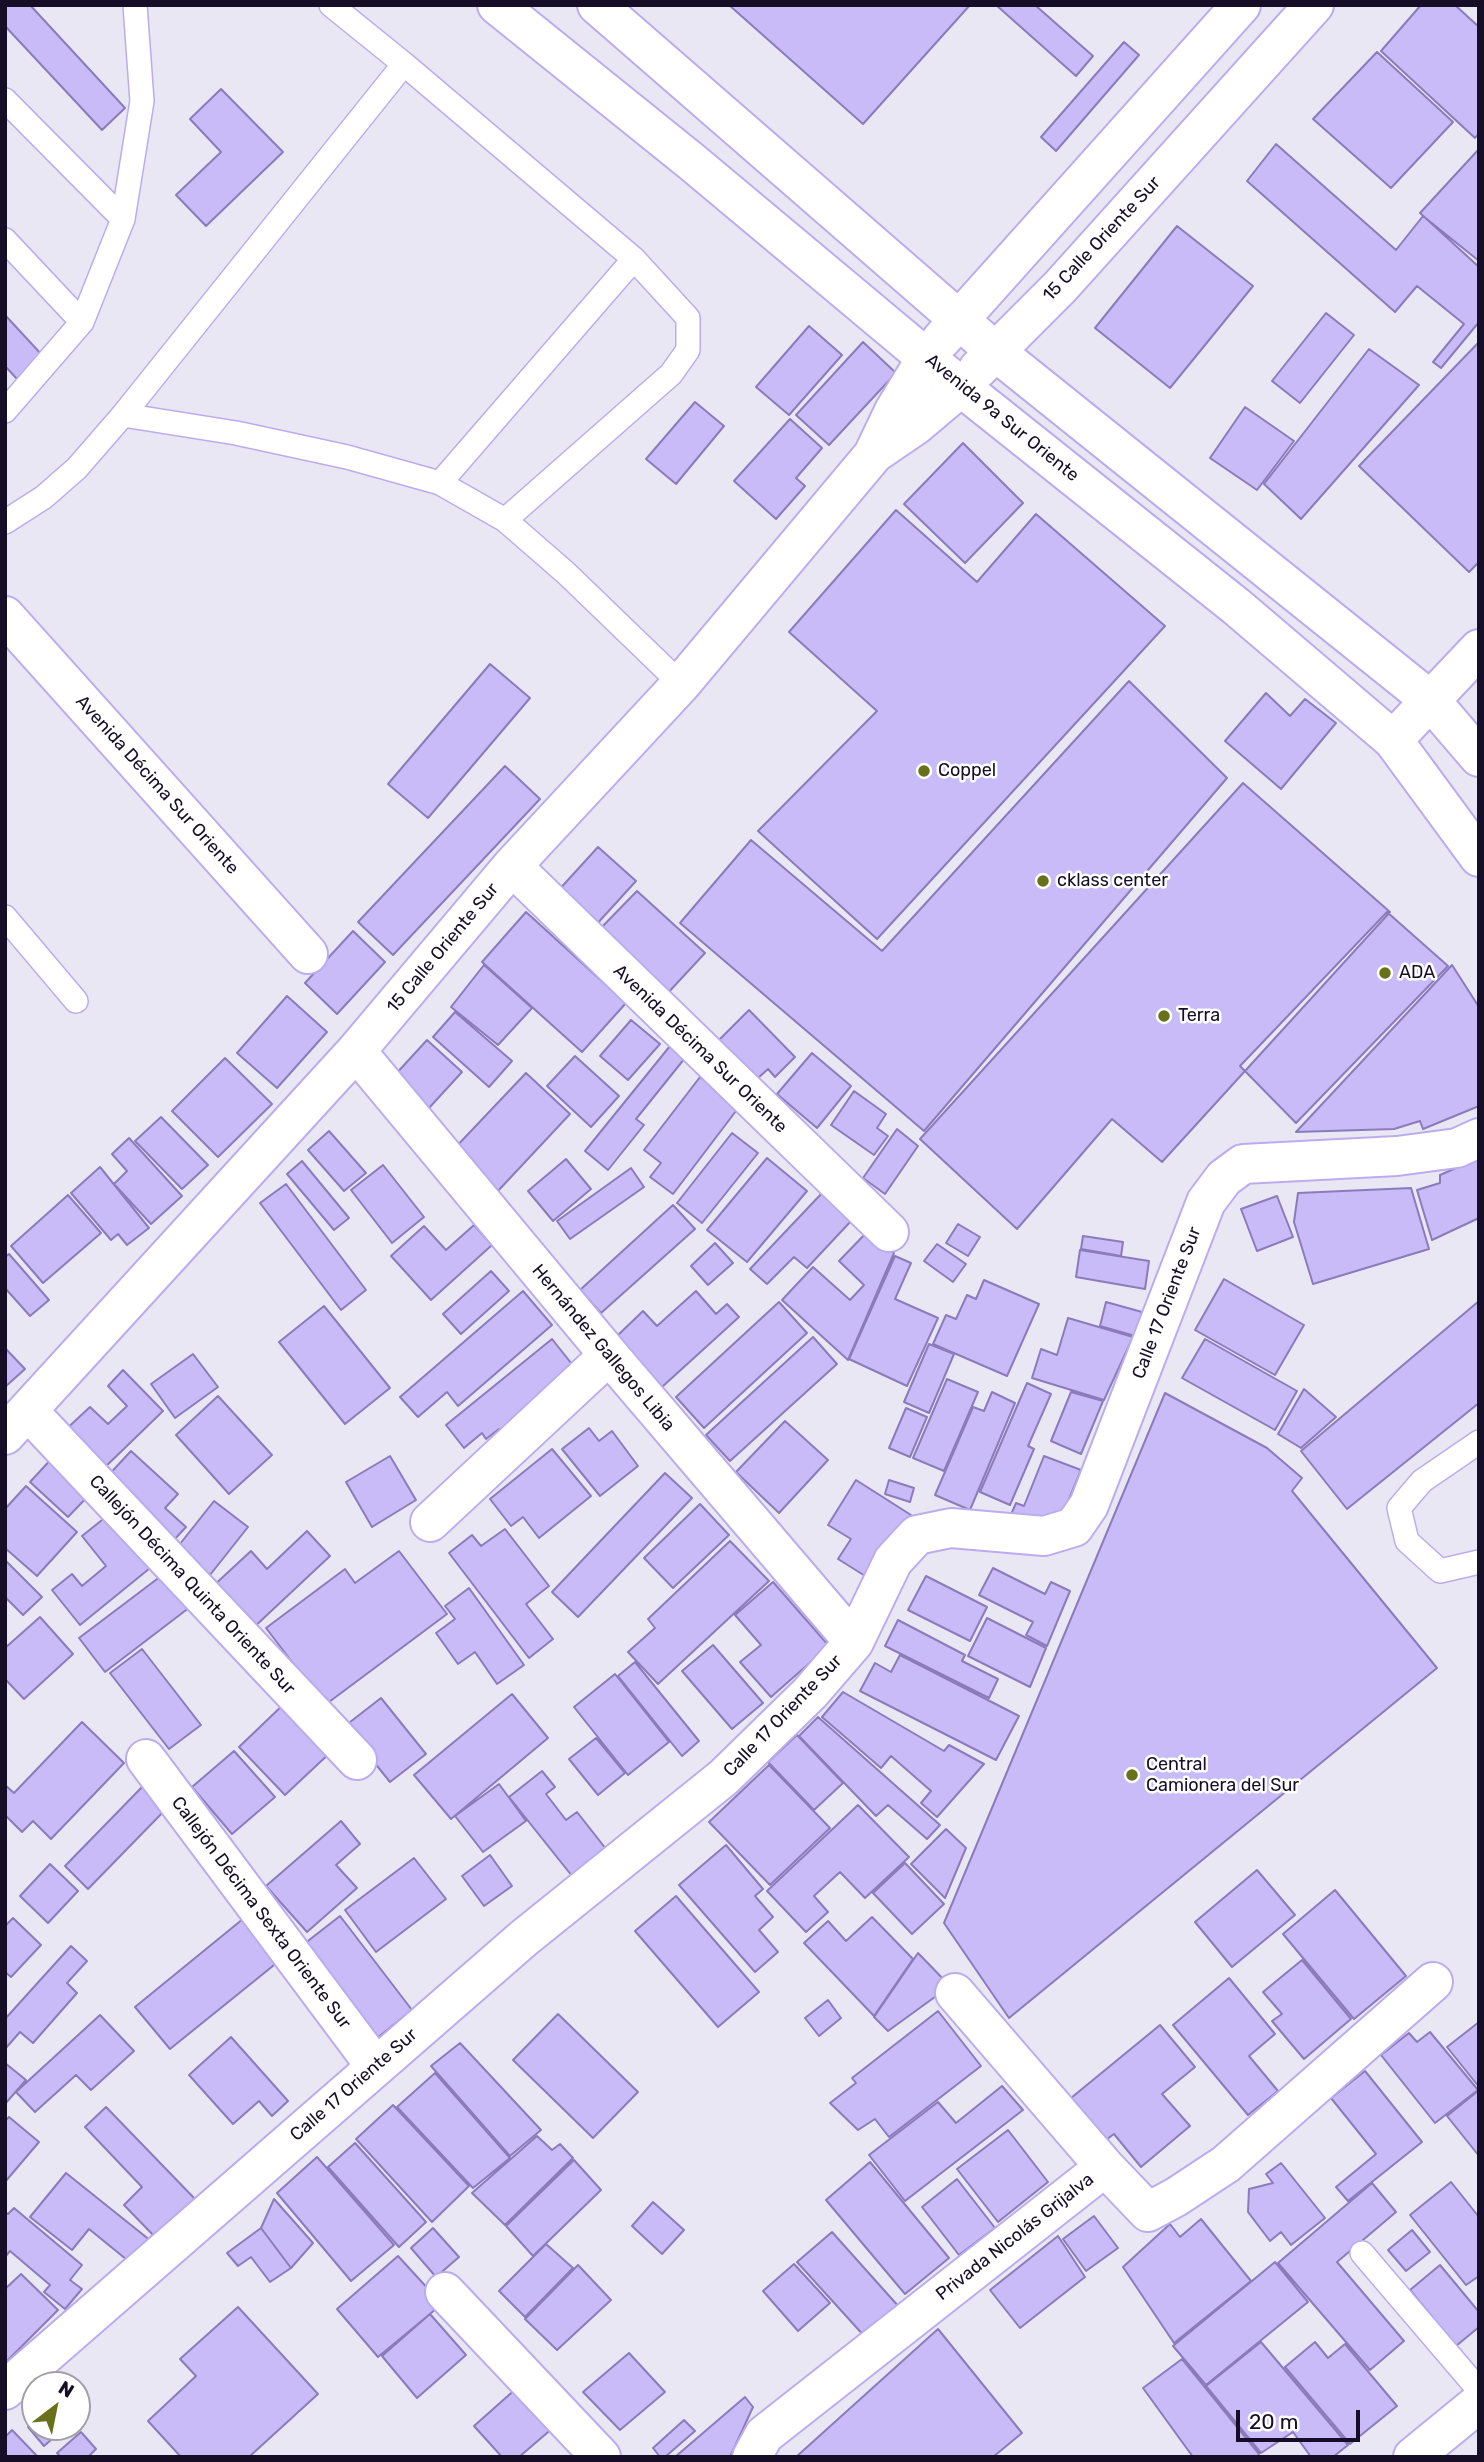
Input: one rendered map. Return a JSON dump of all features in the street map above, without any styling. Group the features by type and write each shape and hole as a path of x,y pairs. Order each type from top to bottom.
{"street":[{"name":"Avenida 9a Sur Oriente","path":"497,5 692,162 961,387 1237,607 1393,740 1479,857"},
{"path":"597,5 996,352 1430,700 1479,757"},
{"name":"15 Calle Oriente Sur","path":"16,1423 356,1051 512,866 681,684 873,454 894,411 927,357 958,319 1021,253 1241,5"},
{"name":"15 Calle Oriente Sur","path":"873,454 916,425 961,387 996,352 1060,286 1314,5"},
{"name":"Avenida Décima Sur Oriente","path":"5,616 308,954"},
{"path":"1393,740 1479,649"},
{"name":"Avenida Décima Sur Oriente","path":"512,866 888,1232"},
{"name":"Hernández Gallegos Libia","path":"356,1051 609,1355 854,1642"},
{"name":"Calle 17 Oriente Sur","path":"5,2390 524,1938 724,1777 810,1693 854,1642 893,1561 917,1535 951,1528 1044,1536 1074,1527 1089,1505 1206,1202 1224,1178 1242,1164 1396,1156 1457,1148 1479,1138"},
{"path":"430,1522 609,1355"},
{"name":"Callejón Décima Quinta Oriente Sur","path":"16,1423 357,1760"},
{"name":"Callejón Décima Sexta Oriente Sur","path":"146,1759 376,2067"},
{"path":"1105,2167 1149,2212 1176,2197 1226,2164 1433,1982"},
{"name":"Privada Nicolás Grijalva","path":"752,2457 764,2435 1105,2167 955,1993"},
{"path":"446,2292 601,2457"},
{"path":"1413,2457 1479,2403"}],"lane":[{"path":"5,411 82,322 123,219 142,101 135,5"},
{"path":"331,5 634,259 688,318 688,350 671,374 505,520"},
{"path":"5,522 44,496 78,468 404,64"},
{"path":"5,100 123,219"},
{"path":"5,240 82,322"},
{"path":"440,483 634,259"},
{"path":"123,415 261,438 347,457 440,483 505,520 566,573 681,684"},
{"path":"5,917 76,1002"},
{"path":"1479,1442 1422,1481 1399,1508 1407,1541 1440,1571 1479,1562"},
{"path":"1362,2253 1479,2390"}],"building":[{"path":"5,5 30,5 125,108 102,130 5,26"},
{"path":"729,5 970,5 863,124"},
{"path":"996,5 1035,5 1093,56 1076,76"},
{"path":"1421,5 1455,5 1479,27 1479,133 1475,138 1381,51"},
{"path":"1124,42 1139,55 1056,151 1041,137"},
{"path":"1377,52 1453,122 1391,188 1313,119"},
{"path":"221,89 283,152 206,226 176,195 221,152 190,119"},
{"path":"1276,144 1396,250 1423,216 1479,261 1479,322 1441,368 1433,362 1464,324 1417,286 1395,312 1247,181"},
{"path":"1479,149 1479,267 1420,213"},
{"path":"1177,226 1253,286 1170,388 1095,328"},
{"path":"1326,313 1354,335 1300,403 1272,381"},
{"path":"5,315 42,355 17,379 5,366"},
{"path":"809,326 842,355 789,415 756,387"},
{"path":"863,342 896,373 829,445 796,415"},
{"path":"1479,342 1479,562 1469,572 1359,466"},
{"path":"1369,349 1419,385 1301,519 1264,484"},
{"path":"695,402 724,426 676,484 646,459"},
{"path":"1245,407 1294,441 1257,490 1210,458"},
{"path":"790,419 822,448 796,478 805,486 776,519 734,481"},
{"path":"963,443 1023,503 965,563 904,504"},
{"name":"Coppel","path":"896,510 977,582 1036,514 1165,626 877,939 758,831 877,711 789,632"},
{"path":"490,664 530,698 428,818 388,784"},
{"name":"cklass center","path":"1129,681 1227,778 924,1131 680,923 751,840 882,951"},
{"path":"1266,693 1290,716 1305,699 1336,723 1281,789 1225,741"},
{"path":"505,766 540,799 393,955 358,922"},
{"name":"Terra","path":"1243,783 1390,912 1162,1162 1112,1119 1017,1229 920,1139"},
{"path":"598,847 636,881 595,926 557,892"},
{"path":"637,891 705,953 666,995 597,932"},
{"path":"526,912 626,1003 582,1052 482,962"},
{"path":"1387,912 1448,966 1296,1123 1240,1066"},
{"path":"353,931 385,962 337,1014 305,983"},
{"path":"484,965 532,1008 498,1045 451,1007"},
{"path":"1452,965 1479,1007 1479,1106 1423,1129 1420,1121 1394,1129 1296,1132"},
{"path":"287,996 327,1032 277,1088 237,1053"},
{"path":"749,1010 795,1057 775,1077 768,1069 757,1079 719,1040"},
{"path":"455,1012 512,1061 489,1087 433,1037"},
{"path":"631,1020 660,1044 628,1080 600,1056"},
{"path":"427,1040 462,1072 429,1108 394,1076"},
{"path":"670,1046 685,1058 636,1119 644,1125 608,1170 585,1151"},
{"path":"812,1053 851,1086 817,1128 777,1094"},
{"path":"575,1056 619,1096 591,1127 547,1086"},
{"path":"225,1058 272,1104 218,1157 172,1111"},
{"path":"526,1073 570,1114 497,1192 453,1150"},
{"path":"700,1077 739,1107 673,1194 650,1177 661,1163 644,1150"},
{"path":"854,1091 886,1114 877,1128 888,1136 874,1155 831,1125"},
{"path":"161,1117 208,1165 182,1189 135,1141"},
{"path":"897,1129 918,1146 885,1194 863,1178"},
{"path":"329,1131 366,1173 344,1191 308,1150"},
{"path":"732,1133 758,1153 702,1223 677,1203"},
{"path":"129,1138 182,1196 151,1224 114,1184 127,1171 112,1154"},
{"path":"767,1158 807,1191 747,1262 707,1230"},
{"path":"1479,1158 1479,1218 1432,1240 1417,1190 1440,1183 1440,1175"},
{"path":"566,1159 591,1189 553,1221 528,1191"},
{"path":"302,1161 349,1218 334,1230 287,1174"},
{"path":"383,1165 424,1217 392,1243 351,1190"},
{"path":"100,1167 149,1228 127,1245 118,1234 111,1240 71,1193"},
{"path":"631,1168 644,1187 570,1239 557,1221"},
{"path":"286,1184 366,1290 341,1310 260,1203"},
{"path":"1411,1188 1429,1249 1313,1284 1294,1222 1298,1193"},
{"path":"823,1192 852,1220 807,1268 794,1257 767,1284 750,1269"},
{"path":"68,1195 101,1233 43,1283 11,1246"},
{"path":"1277,1196 1293,1237 1257,1251 1241,1209"},
{"path":"673,1205 695,1229 601,1313 580,1290"},
{"path":"958,1224 980,1237 968,1256 946,1243"},
{"path":"474,1225 492,1245 431,1300 391,1256 424,1226 446,1250"},
{"path":"867,1232 894,1253 848,1360 782,1300 813,1267 850,1300 864,1285 839,1261"},
{"path":"1083,1236 1123,1242 1121,1256 1081,1249"},
{"path":"715,1243 733,1263 708,1285 691,1266"},
{"path":"937,1244 966,1264 953,1282 924,1261"},
{"path":"1080,1250 1149,1261 1145,1289 1076,1277"},
{"path":"9,1254 49,1300 30,1316 5,1288 5,1257"},
{"path":"895,1256 911,1263 895,1299 938,1318 907,1386 849,1359"},
{"path":"491,1271 509,1291 461,1334 443,1314"},
{"path":"1224,1279 1304,1325 1275,1375 1195,1330"},
{"path":"984,1280 1039,1304 1007,1376 933,1344 946,1315 956,1319 967,1295 976,1299"},
{"path":"523,1291 552,1325 458,1406 447,1392 418,1417 400,1397"},
{"path":"696,1291 716,1314 727,1304 739,1317 662,1387 616,1337 643,1311 657,1326"},
{"path":"1479,1301 1479,1403 1347,1509 1301,1451"},
{"path":"779,1302 807,1333 704,1428 676,1397"},
{"path":"1106,1302 1142,1312 1135,1336 1100,1326"},
{"path":"324,1306 390,1388 345,1424 279,1342"},
{"path":"1068,1318 1133,1337 1104,1400 1032,1378 1041,1349 1057,1355"},
{"path":"813,1337 837,1364 730,1461 706,1435"},
{"path":"552,1339 583,1378 507,1439 499,1429 486,1439 482,1433 464,1448 446,1425"},
{"path":"1205,1339 1297,1391 1275,1430 1182,1378"},
{"path":"929,1344 954,1354 929,1413 904,1402"},
{"path":"5,1348 25,1369 5,1387"},
{"path":"193,1354 218,1387 175,1418 151,1384"},
{"path":"123,1370 163,1411 100,1472 62,1433 90,1407 108,1424 127,1406 108,1386"},
{"path":"947,1379 978,1392 944,1471 913,1458"},
{"path":"1027,1383 1051,1394 1028,1446 1034,1449 1010,1505 980,1492"},
{"path":"1304,1389 1336,1417 1301,1448 1278,1434"},
{"path":"992,1392 1015,1403 970,1510 935,1495 973,1407 984,1411"},
{"path":"1071,1392 1103,1401 1081,1454 1051,1441"},
{"path":"1165,1393 1267,1448 1302,1478 1292,1491 1437,1668 1009,2018 944,1923"},
{"path":"218,1396 272,1455 229,1494 176,1435"},
{"path":"906,1408 927,1417 910,1457 889,1448"},
{"path":"785,1421 828,1460 779,1513 736,1472"},
{"path":"589,1428 599,1441 612,1431 638,1466 600,1496 562,1449"},
{"path":"552,1449 591,1496 539,1538 523,1517 511,1526 490,1499"},
{"path":"131,1451 178,1494 165,1508 186,1527 172,1542 104,1480"},
{"path":"55,1455 93,1491 68,1517 30,1482"},
{"path":"390,1456 416,1500 372,1527 346,1482"},
{"path":"1044,1456 1081,1470 1061,1519 1010,1517 1016,1503 1024,1506"},
{"path":"665,1473 692,1498 578,1617 552,1592"},
{"path":"856,1480 911,1515 870,1579 838,1559 851,1539 828,1525"},
{"path":"889,1480 914,1488 910,1502 885,1494"},
{"path":"26,1486 77,1532 37,1576 5,1548 5,1509"},
{"path":"214,1501 248,1527 210,1575 176,1549"},
{"path":"700,1504 729,1535 673,1588 644,1558"},
{"path":"112,1512 155,1564 80,1625 52,1590 72,1574 82,1586 106,1566 82,1536"},
{"path":"505,1529 549,1586 526,1604 553,1639 529,1658 449,1553 472,1535 481,1546"},
{"path":"307,1531 330,1556 251,1630 211,1588 251,1551 267,1569"},
{"path":"730,1541 769,1581 658,1684 628,1652 655,1628 648,1619"},
{"path":"399,1551 447,1614 325,1705 266,1628 345,1569 355,1583"},
{"path":"5,1560 42,1597 23,1615 5,1597"},
{"path":"993,1568 1045,1594 1051,1582 1070,1591 1047,1646 1026,1635 1033,1622 979,1595"},
{"path":"169,1570 194,1604 105,1672 79,1638"},
{"path":"926,1576 987,1607 970,1641 908,1610"},
{"path":"773,1582 829,1646 771,1697 740,1662 761,1645 735,1615"},
{"path":"469,1588 524,1665 497,1684 475,1652 458,1664 436,1633 455,1619 445,1606"},
{"path":"40,1617 73,1654 24,1699 5,1679 5,1648"},
{"path":"987,1618 1046,1648 1030,1687 968,1656"},
{"path":"898,1620 965,1655 962,1661 998,1679 989,1698 885,1646"},
{"path":"713,1645 763,1703 732,1729 682,1671"},
{"path":"142,1649 201,1725 169,1749 110,1673"},
{"path":"900,1655 1019,1716 996,1760 860,1691 875,1663 891,1672"},
{"path":"635,1662 699,1741 682,1756 618,1676"},
{"path":"615,1674 669,1742 628,1775 574,1707"},
{"path":"843,1692 944,1751 949,1745 984,1764 937,1817 921,1803 931,1791 891,1756 881,1768 822,1717"},
{"path":"512,1694 548,1738 451,1819 414,1775"},
{"path":"381,1698 426,1754 390,1782 345,1726"},
{"path":"286,1702 333,1750 285,1795 239,1747"},
{"path":"818,1717 940,1825 927,1839 888,1805 876,1816 799,1736"},
{"path":"82,1722 124,1763 51,1839 33,1821 22,1832 5,1815 5,1785 14,1793"},
{"path":"797,1735 843,1783 814,1810 768,1762"},
{"path":"596,1738 625,1773 598,1795 569,1759"},
{"path":"234,1751 275,1797 232,1834 192,1787"},
{"path":"769,1765 830,1828 770,1885 709,1822"},
{"path":"542,1771 555,1787 546,1794 566,1820 577,1812 610,1854 576,1881 509,1797"},
{"path":"499,1784 526,1821 483,1852 455,1816"},
{"path":"144,1785 167,1808 88,1889 65,1866"},
{"path":"858,1805 909,1857 865,1898 840,1872 814,1896 828,1912 806,1932 767,1891"},
{"path":"341,1821 360,1844 336,1865 357,1888 307,1932 266,1886"},
{"path":"946,1829 966,1848 945,1898 911,1864"},
{"path":"726,1845 763,1889 755,1896 773,1917 759,1930 778,1952 755,1972 679,1885"},
{"path":"490,1855 512,1886 484,1906 462,1876"},
{"path":"414,1858 446,1899 376,1952 345,1910"},
{"path":"905,1863 944,1904 912,1934 873,1893"},
{"path":"50,1864 78,1891 48,1923 20,1896"},
{"path":"1257,1870 1295,1915 1232,1967 1195,1922"},
{"path":"1335,1890 1406,1976 1354,2019 1283,1934"},
{"path":"676,1896 759,1992 718,2027 635,1931"},
{"path":"249,1914 284,1957 170,2049 135,2007"},
{"path":"340,1916 412,2010 376,2039 304,1944"},
{"path":"872,1917 913,1959 874,2016 804,1943 828,1921 846,1941"},
{"path":"13,1918 41,1945 11,1977 5,1972 5,1926"},
{"path":"71,1946 87,1961 67,1983 77,1993 33,2043 20,2032 5,2049 5,2019"},
{"path":"918,1953 950,1986 888,2031 874,2017"},
{"path":"1302,1960 1351,2019 1304,2059 1272,2021 1282,2014 1263,1992"},
{"path":"1229,1978 1275,2034 1249,2056 1278,2091 1248,2115 1173,2025"},
{"path":"828,2000 841,2018 819,2036 805,2018"},
{"path":"938,2011 981,2066 889,2137 875,2119 858,2130 830,2103 856,2083 852,2078"},
{"path":"558,2014 638,2092 593,2138 513,2060"},
{"path":"100,2015 134,2051 91,2090 76,2075 35,2112 16,2092"},
{"path":"1479,2022 1479,2087 1447,2047"},
{"path":"1160,2025 1195,2067 1162,2094 1190,2126 1141,2167 1114,2134 1106,2140 1071,2098"},
{"path":"1430,2032 1478,2090 1435,2123 1381,2055 1409,2033 1417,2042"},
{"path":"231,2037 288,2101 272,2116 259,2101 233,2124 189,2075"},
{"path":"460,2043 541,2130 510,2156 431,2066"},
{"path":"5,2063 26,2080 5,2104"},
{"path":"1365,2071 1422,2142 1348,2201 1336,2187 1376,2154 1331,2098"},
{"path":"435,2073 510,2158 473,2188 397,2107"},
{"path":"1002,2086 1023,2110 905,2201 869,2155 938,2102 956,2123"},
{"path":"1479,2092 1479,2156 1447,2116"},
{"path":"393,2105 469,2186 432,2222 356,2139"},
{"path":"106,2107 195,2199 155,2237 124,2205 142,2187 85,2127"},
{"path":"9,2117 39,2142 5,2182 5,2121"},
{"path":"1008,2130 1048,2182 998,2222 957,2169"},
{"path":"537,2136 552,2150 560,2144 573,2158 505,2225 472,2193"},
{"path":"355,2143 426,2222 399,2247 328,2167"},
{"path":"317,2157 394,2245 351,2281 277,2193"},
{"path":"574,2160 601,2190 533,2256 506,2226"},
{"path":"870,2162 949,2258 905,2294 826,2200"},
{"path":"1281,2163 1325,2218 1291,2245 1281,2232 1270,2241 1248,2212 1249,2189 1273,2183 1266,2174"},
{"path":"66,2173 151,2241 132,2264 89,2229 72,2250 30,2217"},
{"path":"957,2179 995,2228 959,2255 922,2207"},
{"path":"1451,2182 1479,2217 1479,2276 1466,2285 1410,2215"},
{"path":"1372,2183 1396,2212 1337,2262 1404,2341 1370,2370 1278,2263"},
{"path":"274,2199 313,2243 291,2268 261,2228"},
{"path":"653,2202 684,2230 662,2254 632,2226"},
{"path":"14,2208 82,2265 70,2280 82,2289 65,2309 44,2292 50,2285 10,2251 5,2257 5,2212 8,2214"},
{"path":"1094,2216 1118,2248 1086,2271 1063,2239"},
{"path":"1201,2219 1251,2281 1174,2343 1123,2267 1170,2224 1180,2237"},
{"path":"261,2228 291,2268 270,2282 251,2257 238,2266 227,2253"},
{"path":"433,2228 459,2257 436,2277 411,2248"},
{"path":"1412,2230 1430,2252 1406,2271 1388,2250"},
{"path":"832,2232 900,2308 866,2338 797,2262"},
{"path":"1058,2236 1085,2277 1020,2328 990,2290"},
{"path":"546,2244 573,2268 525,2317 499,2291"},
{"path":"398,2256 442,2304 378,2357 337,2309"},
{"path":"1275,2262 1308,2302 1206,2385 1173,2346"},
{"path":"794,2264 830,2303 798,2331 763,2291"},
{"path":"578,2265 611,2300 557,2350 525,2319"},
{"path":"1440,2265 1479,2312 1479,2327 1456,2346 1410,2290"},
{"path":"21,2274 58,2310 5,2363 5,2289"},
{"path":"238,2307 318,2394 249,2457 181,2457 148,2421 196,2376 180,2359"},
{"path":"430,2314 466,2355 417,2398 382,2356"},
{"path":"938,2329 1022,2433 993,2457 796,2457"},
{"path":"1261,2342 1348,2445 1333,2457 1311,2457 1293,2432 1261,2453 1206,2386"},
{"path":"1315,2342 1328,2358 1345,2344 1397,2406 1350,2444 1285,2367"},
{"path":"629,2353 665,2392 620,2430 583,2392"},
{"path":"1182,2359 1259,2454 1257,2457 1193,2457 1143,2388"},
{"path":"519,2386 561,2421 519,2457 502,2457 474,2426"},
{"path":"745,2397 753,2407 730,2457 675,2457"},
{"path":"684,2420 695,2431 665,2457 660,2457 653,2448"},
{"path":"12,2430 38,2457 5,2457 5,2437"},
{"path":"71,2441 89,2441 96,2449 88,2457 61,2457 57,2453"}],"place":[{"name":"Coppel","path":"924,771"},
{"name":"cklass center","path":"1043,881"},
{"name":"ADA","path":"1385,973"},
{"name":"Terra","path":"1164,1016"},
{"name":"Central Camionera del Sur","path":"1132,1775"}]}
